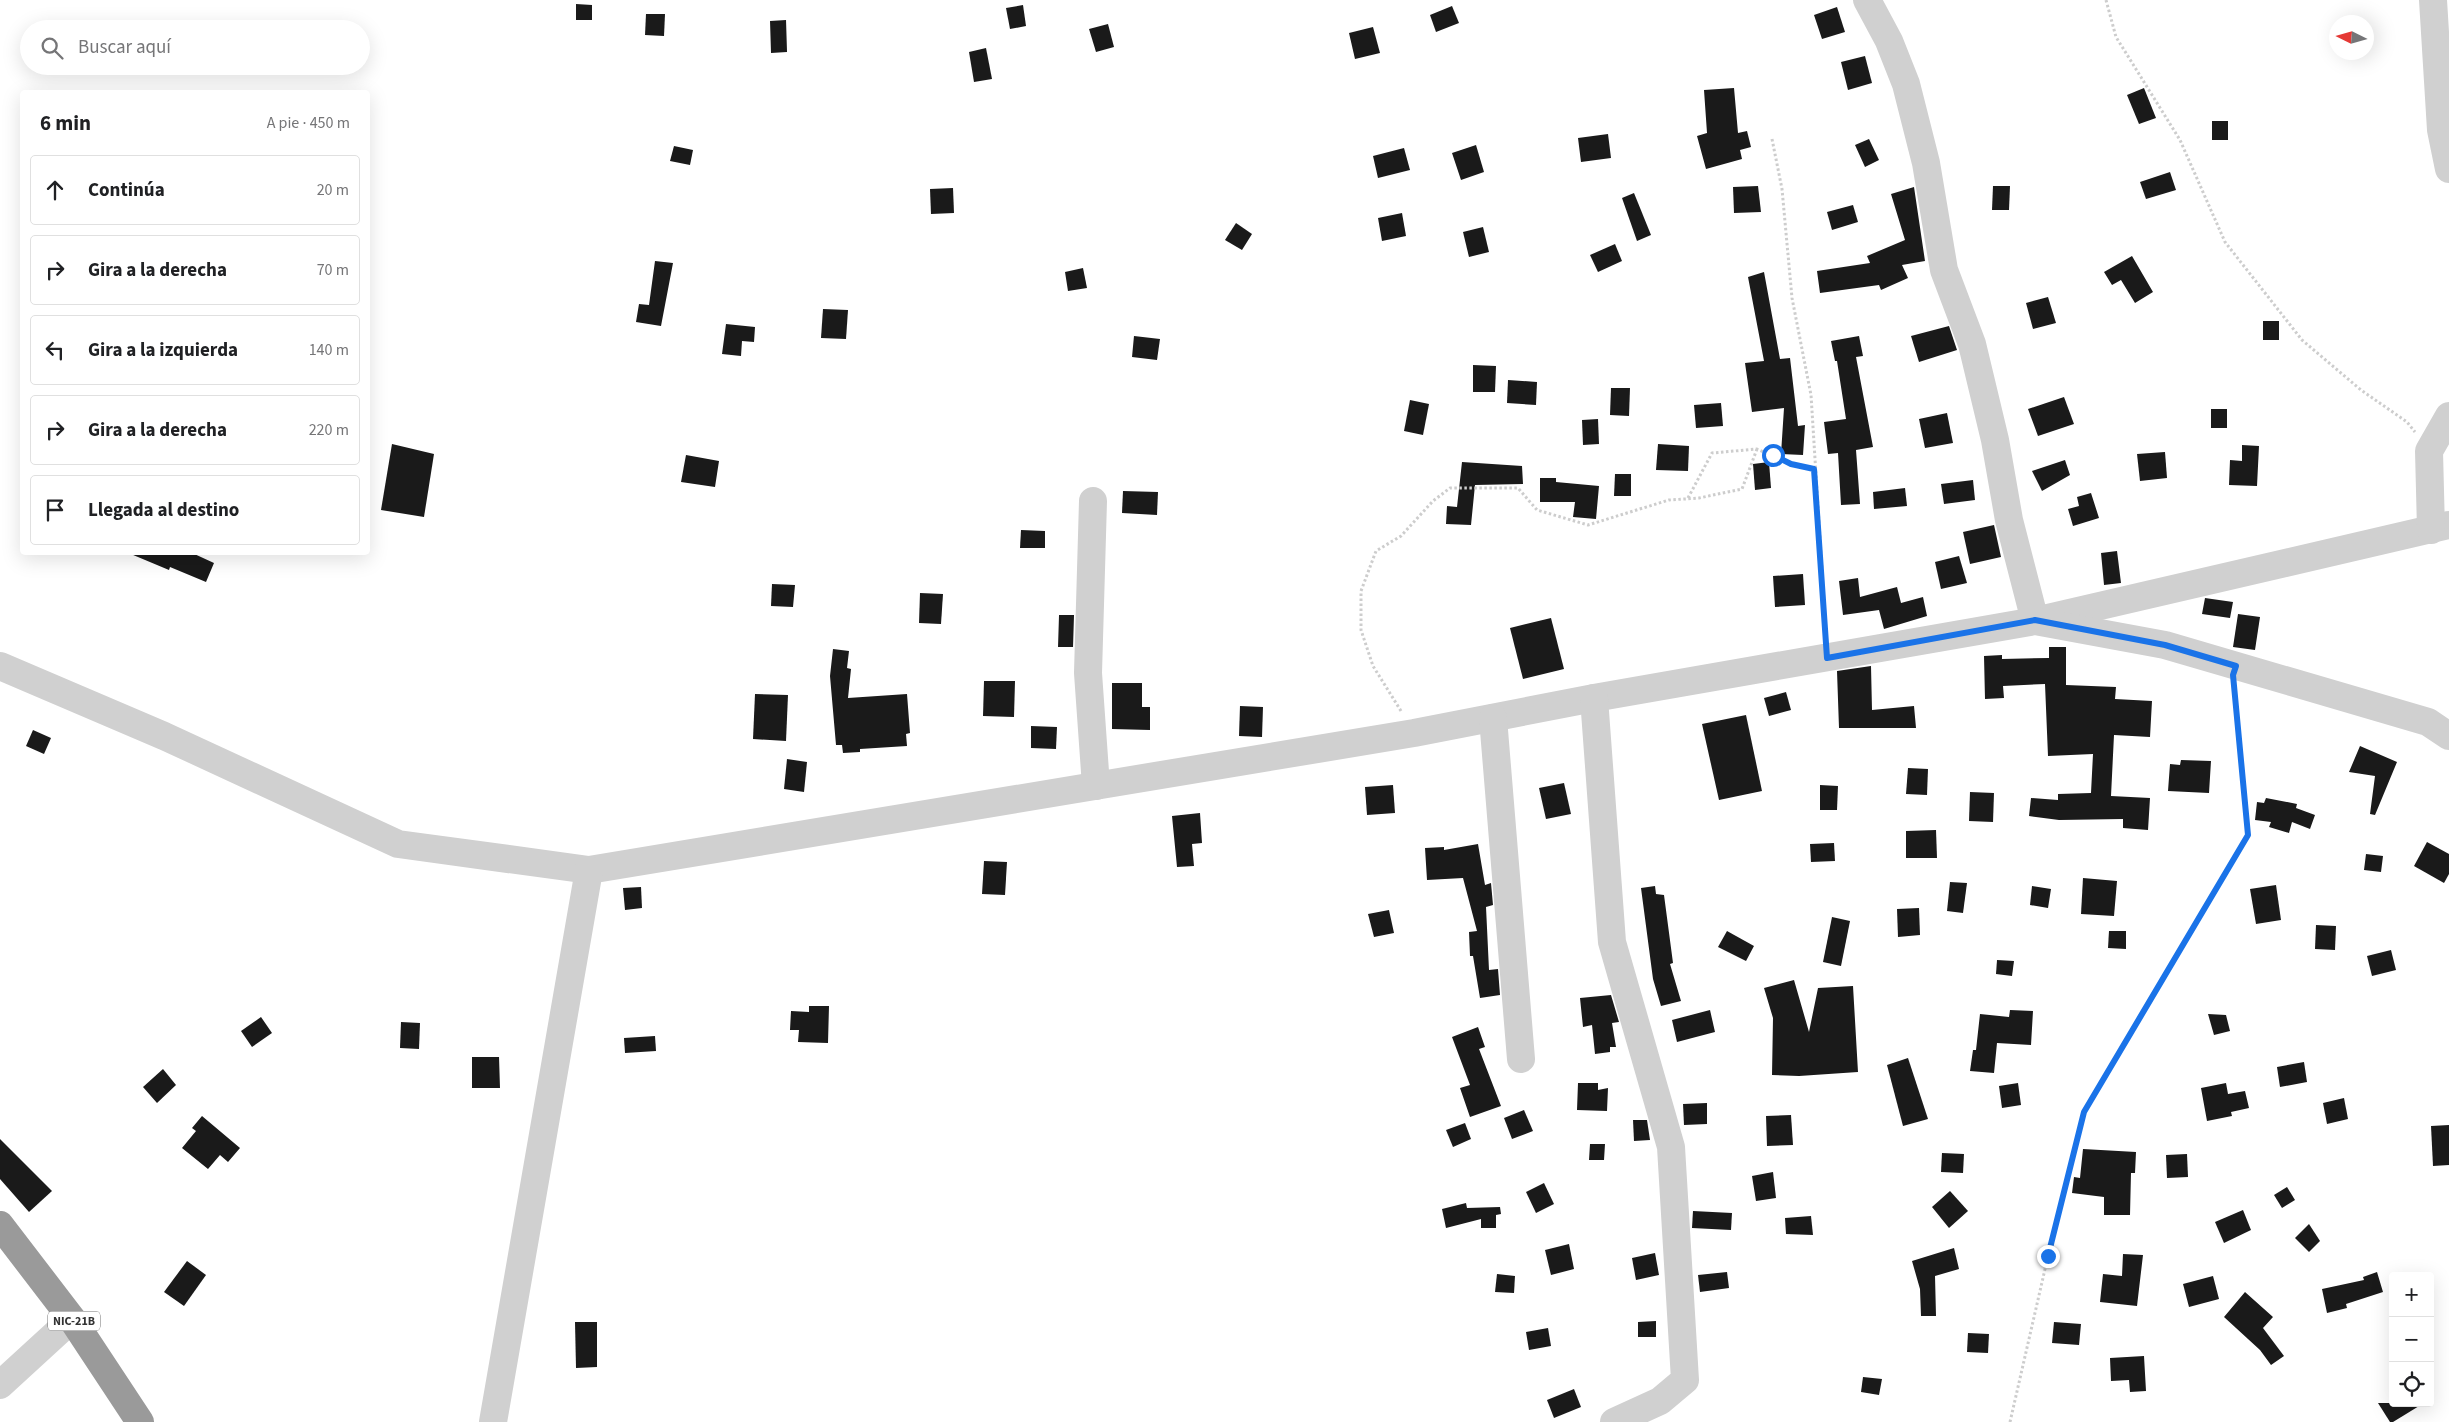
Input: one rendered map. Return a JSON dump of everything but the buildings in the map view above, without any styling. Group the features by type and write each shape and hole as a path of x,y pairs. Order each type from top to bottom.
{"highway":[{"name":"NIC-21B","path":"0,1225 72,1318 140,1422"}],"street":[{"path":"1867,0 1890,41 1906,84 1926,163 1944,270 1972,344 1995,440 2009,520 2035,620"},
{"path":"2433,0 2441,130 2449,169"},
{"path":"0,666 173,740 398,844 589,870 1414,733 1594,698 2035,620 2440,528 2429,451 2449,416"},
{"path":"1093,501 1088,673 1096,786"},
{"path":"2035,620 2165,645 2428,722 2449,736"},
{"path":"1594,698 1612,942 1671,1147 1685,1380 1660,1401 1614,1422"},
{"path":"1493,718 1521,1059"},
{"path":"493,1422 589,870"},
{"path":"0,1385 72,1318"}],"path":[{"path":"2106,0 2116,37 2180,140 2225,242 2302,340 2360,390 2407,422 2429,451"},
{"path":"1772,140 1782,189 1792,298 1811,395 1827,658"},
{"path":"1688,498 1712,454 1758,449 1791,464 1814,469"},
{"path":"1414,733 1373,666 1361,630 1361,591 1376,551 1401,536 1433,501 1450,488 1518,488 1537,510 1588,525 1669,500 1742,489 1758,449"},
{"path":"2010,1422 2048,1256 2084,1112 2248,835 2233,675 2236,666"}],"route":[{"path":"1773,455 1791,464 1814,469 1827,658 2035,620 2165,645 2236,666 2233,675 2248,835 2084,1112 2048,1256"}]}
